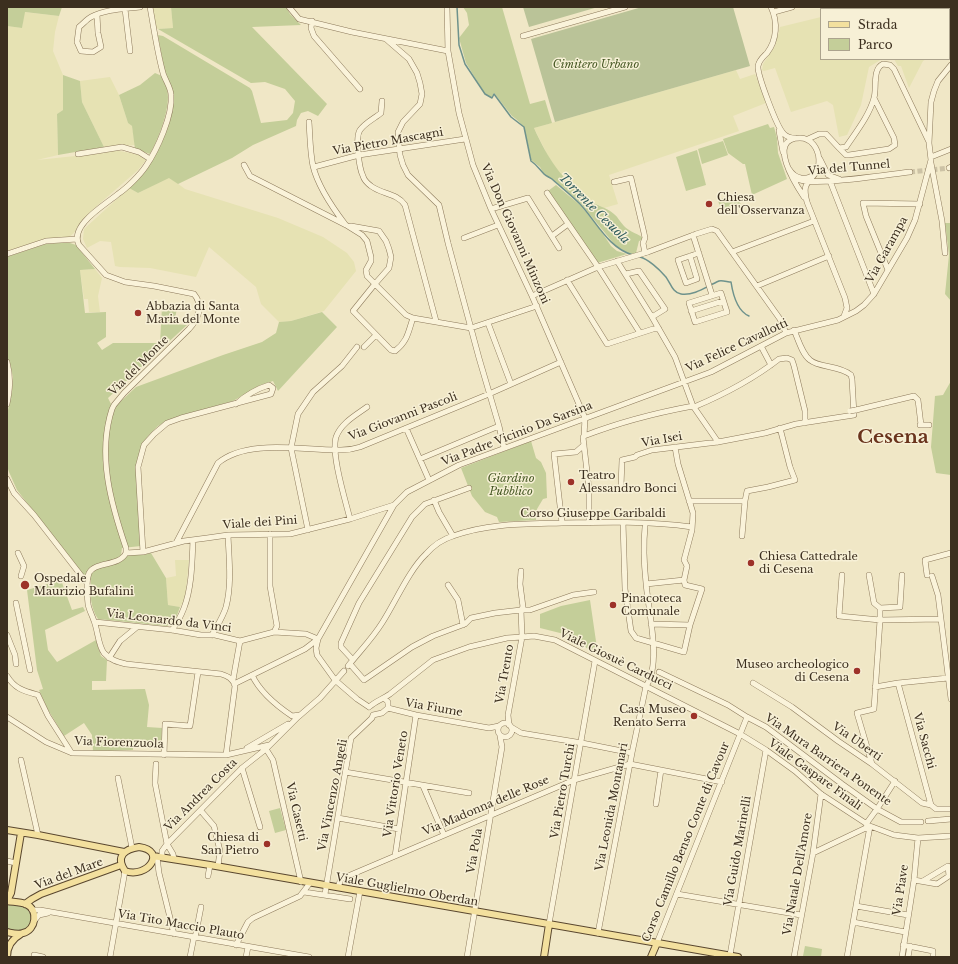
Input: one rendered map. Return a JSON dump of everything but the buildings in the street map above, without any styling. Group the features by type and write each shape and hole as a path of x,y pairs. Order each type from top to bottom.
{"main road":[{"path":"7,830 124,852"},
{"path":"7,957 7,949 9,946 17,936 30,929 35,920 32,910 25,904 7,901 11,893 21,833"},
{"path":"132,848 145,848 150,850 157,857 145,870 134,873 125,871 121,865 121,858 124,852 132,848"},
{"name":"Viale Guglielmo Oberdan","path":"157,857 218,866 301,882 338,887 738,957"},
{"name":"Via del Mare","path":"25,904 41,894 121,865"},
{"path":"544,957 549,924"},
{"path":"7,932 18,934 23,933"},
{"name":"Corso Camillo Benso Conte di Cavour","path":"651,957 657,943"}],"street":[{"path":"97,15 98,33 101,47 93,52 81,51 77,42 79,27 90,17 104,12 140,7"},
{"path":"7,254 46,241 76,239 77,232 92,213 120,193 145,168 159,145 170,110 171,95 163,72 150,7"},
{"path":"290,7 299,19 352,32 448,51"},
{"name":"Via Don Giovanni Minzoni","path":"447,7 448,51 465,139 473,165 498,225 537,306 586,418"},
{"path":"523,36 625,7"},
{"path":"792,7 773,10 776,22 774,38 768,52 761,60 758,69 779,128 784,156 793,179 807,202"},
{"path":"125,9 130,51"},
{"path":"312,21 311,28 314,36 360,88"},
{"path":"384,38 410,59 422,88 420,104 404,122 398,132 399,148 403,165 408,175 440,205 448,243 504,448"},
{"path":"839,148 846,147 861,125 874,98 878,68 883,64 890,65 898,76 930,143"},
{"name":"Via Garampa","path":"844,316 860,308 874,294 907,238 915,220 931,159 931,102 938,81 951,65"},
{"path":"808,139 820,134 826,134 846,155 889,149 895,146 894,138 874,98"},
{"path":"382,101 381,113 360,130 358,135 362,176 367,183 375,188 396,196 405,205 436,321"},
{"path":"309,122 314,167 332,206 346,225 378,231 386,241 389,249 390,264 386,273 353,311 391,350 395,351 403,345 413,318"},
{"path":"779,128 785,136 808,139 813,143 828,175 834,178 844,179"},
{"path":"784,156 786,146 795,138"},
{"name":"Via Pietro Mascagni","path":"314,167 359,155 465,139"},
{"path":"78,154 122,147 139,152 150,159"},
{"path":"945,253 942,221 931,159 951,148"},
{"path":"819,157 818,168 804,189 807,202 846,303 847,310 844,316"},
{"path":"244,165 250,176 346,225 362,235 366,242 371,259 366,268 366,274 374,285 406,315 413,318 471,328 537,306"},
{"path":"791,171 800,177 806,178 814,174 818,168"},
{"name":"Via del Tunnel","path":"791,171 798,180 808,182 910,172"},
{"path":"614,182 631,178 645,238 643,243 645,253"},
{"path":"830,181 874,294"},
{"path":"547,193 598,267 640,333"},
{"path":"491,209 528,198 559,248"},
{"path":"888,270 866,216 863,203 920,204"},
{"path":"732,252 814,221"},
{"path":"552,236 568,224"},
{"path":"464,238 498,225"},
{"path":"532,296 598,267 645,253 712,229 717,231 780,319 786,333"},
{"path":"693,235 712,294"},
{"name":"Via del Monte","path":"76,239 79,245 106,275 125,282 192,294 199,302 199,312 193,324 174,345 119,399 114,405 111,413 107,439 106,469 114,509 126,548 126,554"},
{"path":"690,256 697,279 686,283 678,260 690,256 699,253"},
{"path":"756,286 828,256"},
{"path":"617,261 675,357 693,407 718,442"},
{"path":"626,274 639,270 665,310 652,317"},
{"path":"567,280 607,344 653,329 659,329"},
{"path":"721,293 723,301 726,312 695,322 689,303 712,294 721,293"},
{"path":"691,311 723,301"},
{"name":"Via Felice Cavallotti","path":"684,382 711,372 786,333 834,322 844,316"},
{"path":"488,323 512,384"},
{"path":"794,330 806,356 811,362 838,368 851,375 853,412"},
{"path":"364,347 376,335"},
{"path":"761,346 771,365"},
{"path":"308,530 291,448 298,414 313,392 342,366 357,347"},
{"path":"584,436 616,424 657,413 693,407 722,396 779,359 791,359 794,366 805,411 805,423"},
{"path":"7,362 10,375 7,404"},
{"name":"Via Giovanni Pascoli","path":"176,543 218,463 226,456 244,450 291,448 334,450 360,448 561,362"},
{"name":"Via Padre Vicinio Da Sarsina","path":"317,655 316,648 318,639 394,504 407,492 459,465 684,382"},
{"path":"143,552 138,467 144,445 167,423 236,404 271,394 273,388 269,385 259,388 249,393 236,404"},
{"name":"Via Isei","path":"589,489 620,488 622,460 635,457 652,450 718,442 830,418 833,415 853,412 914,396 918,400 921,425 929,425"},
{"path":"350,519 334,450 337,436 348,420 367,407"},
{"path":"586,418 583,437 589,489 589,523"},
{"path":"420,459 499,426"},
{"path":"406,428 430,480"},
{"path":"742,536 747,490 768,487 794,480 780,428"},
{"path":"562,524 554,454 576,452 584,445"},
{"path":"623,522 625,589 631,631 636,638 684,652 690,625 702,589 685,585 684,580 687,566 684,560 692,527 693,514 678,464 676,447"},
{"path":"7,479 14,493 34,515 87,583"},
{"path":"469,488 425,504 412,517 359,603 341,643 341,647 350,663 364,680 412,647 433,636 463,625 471,618 495,613 530,610 573,595 594,592"},
{"path":"434,500 453,536"},
{"path":"689,501 745,501"},
{"name":"Viale dei Pini","path":"126,554 143,552 192,540 228,535 290,534 350,519 394,504"},
{"name":"Corso Giuseppe Garibaldi","path":"350,663 381,624 413,570 425,555 437,544 453,536 493,527 519,524 623,522 645,525 670,523 692,527"},
{"name":"Via Leonida Montanari","path":"598,933 632,753 646,686 651,679 654,660 654,643 650,624 643,549 645,525"},
{"path":"270,534 270,586 277,626 274,632"},
{"path":"212,635 222,616 230,584 228,535"},
{"path":"172,630 180,618 187,600 192,540"},
{"path":"18,553 24,566 22,576"},
{"path":"951,553 925,560 938,595 951,699"},
{"path":"126,554 121,559 92,569 87,583 88,604 102,649 109,658 126,664 220,674 230,678 234,682"},
{"name":"Via Trento","path":"508,715 522,637 521,610 523,607 520,584 521,570"},
{"path":"842,575 840,616 880,620 941,619"},
{"path":"869,575 874,603 880,608 900,607 902,575"},
{"path":"646,584 684,580"},
{"path":"448,585 458,600 463,625"},
{"path":"16,603 30,670"},
{"path":"872,764 858,713 874,709 874,687 880,608"},
{"name":"Via Leonardo da Vinci","path":"94,622 172,630 201,635 212,635 240,641"},
{"path":"650,624 690,625"},
{"path":"109,658 120,641 137,627"},
{"path":"226,755 240,641 274,632 306,634 318,639"},
{"path":"7,635 16,664"},
{"name":"Viale Giosuè Carducci","path":"369,707 376,701 384,698 434,660 469,647 508,638 534,636 555,640 740,734"},
{"name":"Via Padre Vicinio Da Sarsina","path":"234,682 252,675 305,649 318,639"},
{"path":"305,649 311,650 317,655 335,680 369,707 370,712 373,715"},
{"name":"Via Pietro Turchi","path":"549,924 574,780 582,743 595,661"},
{"path":"252,675 260,688 292,716 300,715 320,698 344,671"},
{"path":"164,755 165,724 190,726 198,672"},
{"name":"Via Mura Barriera Ponente","path":"659,672 728,705 766,727 877,809 901,822 921,822"},
{"path":"7,676 16,687 38,695 48,716 72,753"},
{"path":"874,687 948,678"},
{"name":"Via Uberti","path":"753,683 792,708 872,764 922,803 931,805 936,809 951,809"},
{"name":"Via Sacchi","path":"898,683 931,805"},
{"path":"384,698 388,702 388,708"},
{"name":"Via Vincenzo Angeli","path":"326,894 326,885 351,738 372,718 373,715 382,713 388,708"},
{"name":"Via Fiume","path":"388,708 416,715 489,728"},
{"path":"286,711 287,725"},
{"name":"Via Fiorenzuola","path":"240,752 287,725 300,715"},
{"name":"Via Andrea Costa","path":"157,857 166,844 250,760 267,747 300,715"},
{"name":"Via Vittorio Veneto","path":"395,856 416,715"},
{"path":"502,746 499,734 501,724 508,715"},
{"path":"502,746 512,731 508,715"},
{"name":"Via Fiorenzuola","path":"7,717 46,742 72,753 226,755 259,747 267,747"},
{"name":"Corso Camillo Benso Conte di Cavour","path":"657,943 747,717"},
{"path":"489,728 501,724 510,726 521,733"},
{"path":"489,728 499,734 508,736 521,733 632,753"},
{"name":"Viale Gaspare Finali","path":"740,734 766,750 821,794 868,825 894,835 918,838 951,836"},
{"name":"Via Andrea Costa","path":"250,760 264,738"},
{"name":"Via Pola","path":"467,957 502,746"},
{"name":"Via Casetti","path":"267,747 273,760 301,882"},
{"name":"Via Guido Marinelli","path":"730,956 766,750"},
{"path":"21,760 38,835"},
{"path":"156,764 155,782 166,844"},
{"name":"Via Madonna delle Rose","path":"338,887 341,879 574,780 630,764 722,782"},
{"path":"242,768 260,828"},
{"path":"656,804 661,770"},
{"path":"346,772 468,793"},
{"path":"118,778 132,848"},
{"path":"847,957 868,825 895,781"},
{"path":"423,786 444,835"},
{"name":"Via Natale Dell'Amore","path":"794,957 813,853 821,794"},
{"path":"201,810 214,826 220,851 218,866"},
{"path":"338,818 399,829"},
{"path":"928,821 951,819"},
{"path":"813,853 868,825"},
{"name":"Via Piave","path":"902,957 914,880 918,838"},
{"name":"Via Andrea Costa","path":"166,844 173,854 174,859"},
{"path":"157,857 159,873 174,934"},
{"path":"7,861 16,863"},
{"path":"208,876 210,865"},
{"path":"914,880 923,882 937,884 949,876 948,866 923,882"},
{"path":"110,957 125,871"},
{"path":"236,945 248,922 253,918 300,896 310,883"},
{"path":"348,957 360,891"},
{"path":"304,892 326,894 350,899"},
{"path":"677,894 801,915"},
{"path":"856,906 908,915"},
{"path":"190,957 201,907"},
{"name":"Via Tito Maccio Plauto","path":"32,910 40,910 248,947 284,955 306,957"},
{"path":"35,920 39,915 49,912"},
{"path":"853,922 905,932"},
{"path":"903,945 933,951 933,957"},
{"path":"908,957 910,946"},
{"path":"246,957 248,947"},
{"path":"34,955 43,957"}],"shaded area":[{"path":"152,7 171,7 173,28 156,28"},
{"path":"951,7 951,39 950,40 950,8 853,8"},
{"path":"24,12 59,16 55,32 53,51 63,75 63,110 57,114 58,155 37,160 104,153 115,150 140,155 146,160 138,170 91,211 80,223 74,233 69,237 44,239 7,251 7,26 22,28"},
{"path":"820,17 820,60 880,60 869,67 861,105 847,135 839,137 833,105 827,101 791,112 775,68 764,71 762,70 763,64 775,46 780,27"},
{"path":"895,60 924,60 909,88 901,66 898,66"},
{"path":"736,70 740,79 755,74 766,103 733,116 739,131 609,175 618,204 604,208 587,199 560,174 550,160 534,128"},
{"path":"110,77 119,95 128,123 132,126 135,145 104,147 82,102 80,81"},
{"path":"169,177 185,189 278,218 323,237 347,253 354,262 356,271 324,311 291,321 279,322 261,304 256,287 209,247 196,277 150,268 115,266 111,242 100,241 87,248 83,239 84,229 129,188 138,193"},
{"path":"95,269 102,278 98,296 100,312 89,312 88,299 84,299 80,270"},
{"path":"175,560 189,560 185,600 180,607 168,605 166,578 176,576"}],"green space":[{"path":"7,7 62,7 59,16 25,12 22,28 7,26"},
{"path":"171,7 286,7 290,14 301,25 252,27 327,104 318,116 308,111 301,113 297,120 296,126 253,145 232,158 178,184 169,178 138,193 129,188 152,161 161,145 172,110 173,95 164,69 158,35 163,36 250,88 261,123 287,120 293,113 295,101 285,89 265,82 251,83 158,29 173,28"},
{"path":"463,7 502,7 530,104 545,100 552,123 534,128 550,159 562,175 587,199 611,212 626,228 644,239 639,241 636,253 631,254 615,245 581,204 564,188 544,174 540,167 531,160 524,127 512,116 494,93 491,98 485,94 466,63 459,38 469,25 467,13"},
{"path":"523,7 598,7 529,27"},
{"name":"Cimitero Urbano","path":"642,7 733,7 750,66 555,122 531,39"},
{"path":"155,73 162,76 166,86 168,104 162,127 150,154 135,149 132,126 128,123 119,95 140,85"},
{"path":"63,75 80,81 82,102 104,147 58,155 57,114 63,110"},
{"path":"768,124 770,128 774,127 777,138 778,153 787,179 752,195 745,164 728,153 723,139"},
{"path":"723,141 728,155 702,164 698,149"},
{"path":"697,150 706,185 686,191 676,157"},
{"path":"556,185 580,205 599,228 611,246 617,251 627,254 597,263 548,191"},
{"path":"738,194 741,206 721,211 718,200"},
{"path":"945,223 951,223 951,301 945,294 949,255"},
{"path":"61,243 76,245 95,269 80,270 85,313 106,312 106,337 97,343 102,350 113,343 160,343 162,307 177,308 174,324 187,325 108,398 111,404 117,405 136,387 262,342 276,333 279,322 291,321 322,312 337,327 278,391 273,381 261,385 233,401 168,420 158,426 148,436 141,447 137,467 141,546 122,548 121,555 143,555 151,553 166,578 168,605 180,607 176,618 167,626 98,619 93,610 91,600 91,580 86,579 17,490 7,466 7,415 13,377 10,364 7,359 7,257 46,244"},
{"path":"951,381 951,475 936,473 931,447 935,396 943,395"},
{"name":"Giardino Pubblico","path":"531,441 536,458 541,462 546,473 547,498 543,499 537,509 536,520 499,522 497,517 485,512 472,496 461,468"},
{"path":"61,580 72,610 83,607 85,611 45,630 48,650 57,662 96,640 101,656 107,660 106,681 92,681 92,690 145,689 149,705 147,727 162,728 161,748 133,745 133,750 93,751 92,735 84,723 64,736 47,708 39,690 43,689 37,670 27,590"},
{"path":"590,600 598,655 564,634 540,628 540,614 561,606"},
{"path":"280,808 286,830 275,833 269,811"},
{"path":"7,903 23,906 29,911 32,919 28,928 21,931 7,930"},
{"path":"805,946 822,949 821,957 803,956"}],"waterway":[{"name":"Torrente Cesuola","path":"457,7 459,45 465,64 485,94 492,98 494,94 511,117 524,127 531,161 545,175 552,179 580,204 609,240 616,246 633,255"},
{"name":"Torrente Cesuola","path":"640,257 657,267 667,278 673,289 681,294 691,294 719,281 731,282 734,297 741,310 749,316"}],"tunnel":[{"path":"910,172 949,168"}],"place":[{"name":"Chiesa dell'Osservanza","path":"709,204"},
{"name":"Abbazia di Santa Maria del Monte","path":"138,313"},
{"name":"Teatro Alessandro Bonci","path":"571,482"},
{"name":"Chiesa Cattedrale di Cesena","path":"751,563"},
{"name":"Ospedale Maurizio Bufalini","path":"25,585"},
{"name":"Pinacoteca Comunale","path":"613,605"},
{"name":"Museo archeologico di Cesena","path":"857,671"},
{"name":"Casa Museo Renato Serra","path":"694,716"},
{"name":"Chiesa di San Pietro","path":"267,844"}],"district":[{"name":"Cesena","path":"893,438"}]}
